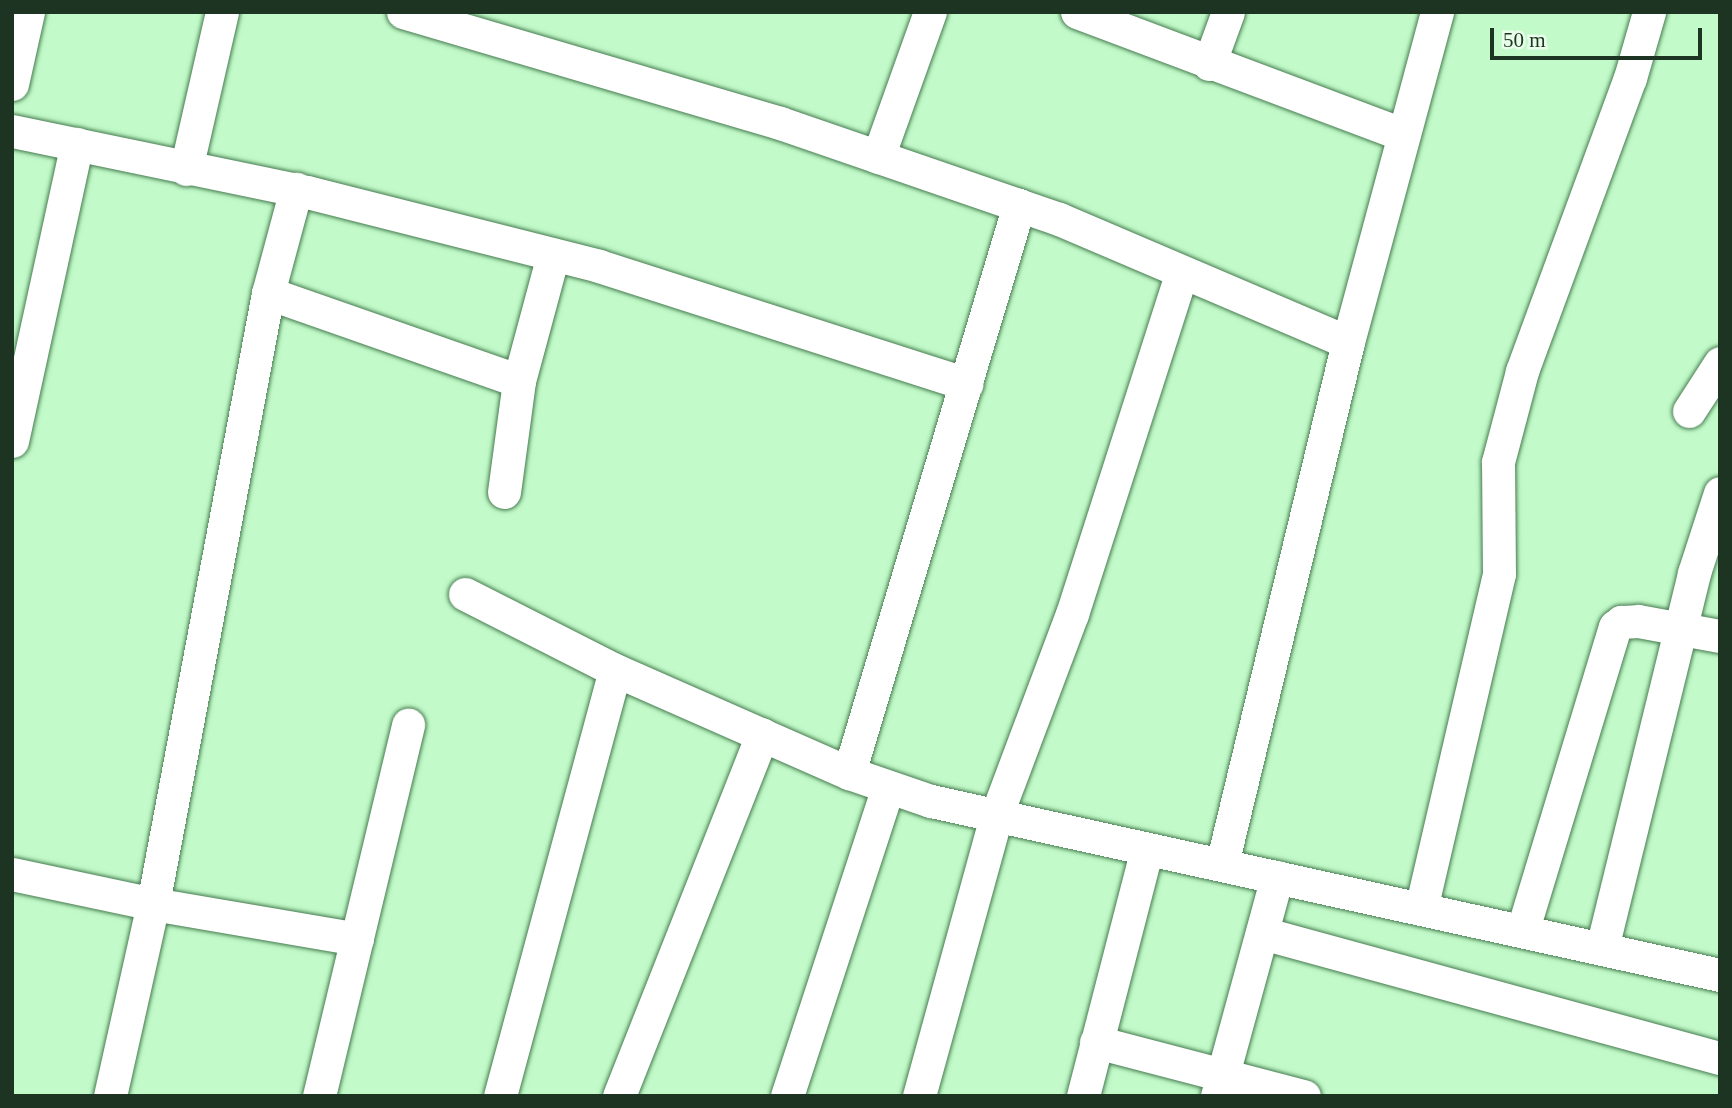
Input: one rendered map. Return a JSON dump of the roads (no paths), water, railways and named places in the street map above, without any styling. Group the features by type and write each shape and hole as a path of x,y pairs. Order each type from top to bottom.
{"street":[{"path":"12,84 28,12"},
{"path":"186,169 222,12"},
{"path":"402,12 780,122 1019,205 1348,342"},
{"path":"878,156 930,12"},
{"path":"1077,12 1209,64 1404,135"},
{"path":"1209,64 1228,12"},
{"path":"1222,864 1348,342 1437,12"},
{"path":"1421,909 1499,573 1498,462 1522,370 1630,78 1649,12"},
{"path":"12,131 310,193 553,256 967,384"},
{"path":"12,441 77,144"},
{"path":"110,1096 153,904 278,295 310,193"},
{"path":"849,773 1019,205"},
{"path":"504,492 519,380 553,256"},
{"path":"919,1096 996,816 1072,614 1182,272"},
{"path":"278,295 519,380"},
{"path":"1689,411 1720,363"},
{"path":"1602,948 1680,631 1720,493"},
{"path":"465,594 615,670 849,773 888,787 996,816 1523,929 1720,975"},
{"path":"1523,929 1609,637 1627,620 1720,636"},
{"path":"500,1096 615,670"},
{"path":"319,1096 408,724"},
{"path":"619,1096 762,734"},
{"path":"787,1096 888,787"},
{"path":"1083,1096 1147,849"},
{"path":"12,874 153,904 356,939"},
{"path":"1220,1085 1277,877"},
{"path":"1262,933 1720,1058"},
{"path":"1096,1042 1220,1085 1304,1096"}]}
